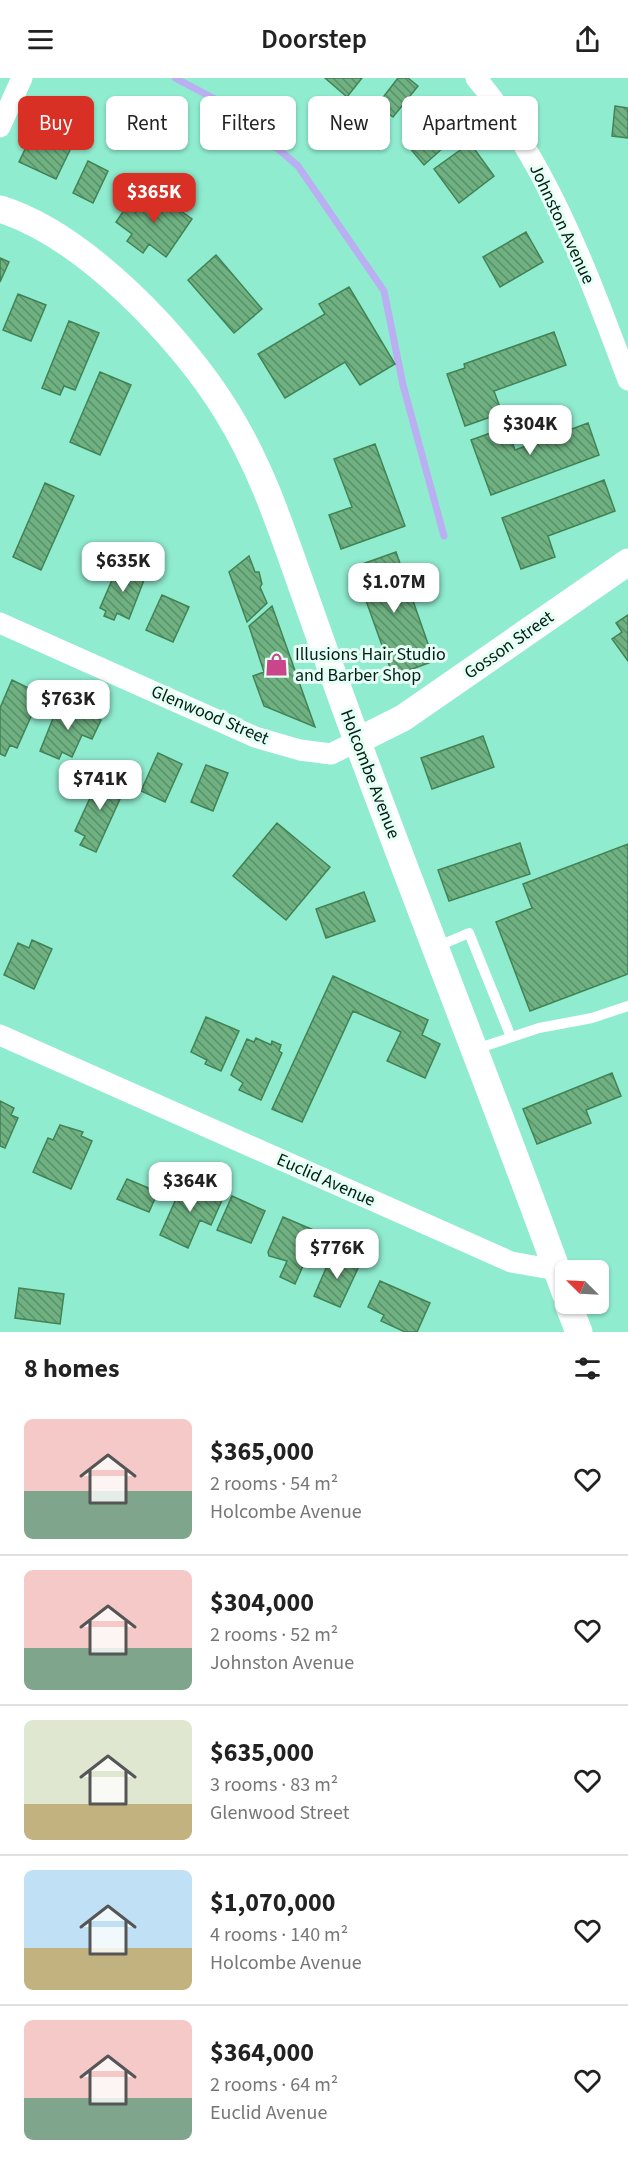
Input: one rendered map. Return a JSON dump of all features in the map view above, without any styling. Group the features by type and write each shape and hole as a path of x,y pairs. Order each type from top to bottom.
{"street":[{"path":"0,127 22,78"},
{"name":"Johnston Avenue","path":"476,78 510,124 536,165 586,270 628,380"},
{"name":"Holcombe Avenue","path":"0,209 25,217 98,266 160,324 195,366 226,411 263,478 357,741 475,1049 555,1267"},
{"name":"Gosson Street","path":"357,741 403,718 628,562"},
{"name":"Glenwood Street","path":"0,623 255,737 300,750 331,754 357,741"},
{"name":"Euclid Avenue","path":"0,1035 555,1280"},
{"path":"572,1314 579,1332"}],"lane":[{"path":"436,947 469,933 511,1037"},
{"path":"475,1049 539,1028 592,1018 628,1006"}],"building":[{"path":"325,78 362,78 346,96"},
{"path":"398,78 408,78 418,86 410,96 402,96 402,106 393,117 390,115 390,96 384,96"},
{"path":"615,106 628,108 628,138 612,136"},
{"path":"25,150 70,150 56,179 19,162"},
{"path":"412,150 441,150 424,165"},
{"path":"460,150 475,150 494,176 459,203 434,169"},
{"path":"88,161 108,171 93,203 73,193"},
{"path":"151,190 192,219 166,257 149,244 143,253 127,241 132,234 116,222 127,206 136,212"},
{"path":"526,232 543,262 500,287 483,257"},
{"path":"216,255 262,309 234,333 188,280"},
{"path":"0,258 9,262 0,282"},
{"path":"349,287 395,364 360,385 345,362 285,398 258,354 325,314 319,304"},
{"path":"18,294 46,305 31,341 3,330"},
{"path":"69,321 99,333 75,390 64,386 60,395 42,388"},
{"path":"554,332 566,365 494,391 502,413 465,426 447,374 465,368 464,364"},
{"path":"100,372 131,385 100,455 70,442"},
{"path":"588,423 599,455 491,495 471,440 507,427 515,450"},
{"path":"375,444 405,526 341,549 329,515 352,507 334,459"},
{"path":"604,480 615,511 548,536 555,557 521,569 502,518"},
{"path":"45,483 74,496 41,570 13,557"},
{"path":"396,552 434,661 393,676 354,567"},
{"path":"249,556 255,572 259,572 262,584 260,587 267,603 247,622 229,572"},
{"path":"122,564 146,575 129,619 117,613 114,620 104,616 106,611 100,608 116,571 119,572"},
{"path":"162,595 189,607 173,642 146,630"},
{"path":"272,606 315,727 264,706 253,676 264,672 249,626"},
{"path":"628,615 628,661 612,639 622,632 616,623"},
{"path":"12,680 41,694 17,748 10,745 5,756 0,754 0,708"},
{"path":"60,701 101,720 92,739 82,735 72,757 62,752 59,759 40,751"},
{"path":"483,736 494,767 432,789 421,758"},
{"path":"158,753 182,764 165,802 141,791"},
{"path":"206,765 228,773 213,811 191,802"},
{"path":"115,774 125,779 121,787 125,788 96,852 80,845 85,836 75,831 100,776 111,782"},
{"path":"277,823 330,867 286,920 233,876"},
{"path":"520,843 530,874 449,901 438,870"},
{"path":"628,844 628,974 530,1011 496,922 532,908 523,884"},
{"path":"364,892 375,921 326,938 316,909"},
{"path":"32,940 52,949 34,989 4,975 18,943 29,948"},
{"path":"333,976 428,1020 422,1035 440,1044 425,1078 387,1061 401,1032 353,1011 302,1122 272,1109"},
{"path":"206,1017 239,1031 221,1071 205,1064 207,1060 191,1052"},
{"path":"256,1038 271,1045 272,1041 281,1045 279,1051 282,1053 261,1100 239,1090 243,1083 231,1075 247,1039 254,1042"},
{"path":"612,1073 621,1096 586,1110 591,1123 537,1144 523,1109"},
{"path":"0,1101 14,1108 11,1115 18,1118 5,1148 0,1146"},
{"path":"60,1125 83,1132 81,1136 92,1141 71,1189 33,1172 48,1138 53,1140"},
{"path":"127,1179 158,1192 149,1212 117,1199"},
{"path":"184,1181 223,1198 211,1225 200,1220 188,1248 160,1235"},
{"path":"232,1196 265,1211 251,1243 217,1230"},
{"path":"283,1217 318,1232 295,1284 280,1277 287,1261 269,1256 268,1252"},
{"path":"338,1254 360,1264 340,1307 314,1296 330,1259 335,1261"},
{"path":"380,1281 430,1303 417,1332 405,1332 381,1321 384,1315 368,1307"},
{"path":"19,1288 64,1294 60,1324 15,1318"}],"waterway":[{"path":"175,78 228,106 298,166 384,291 403,385 444,536"}],"place":[{"name":"Illusions Hair Studio and Barber Shop","path":"277,664"}]}
